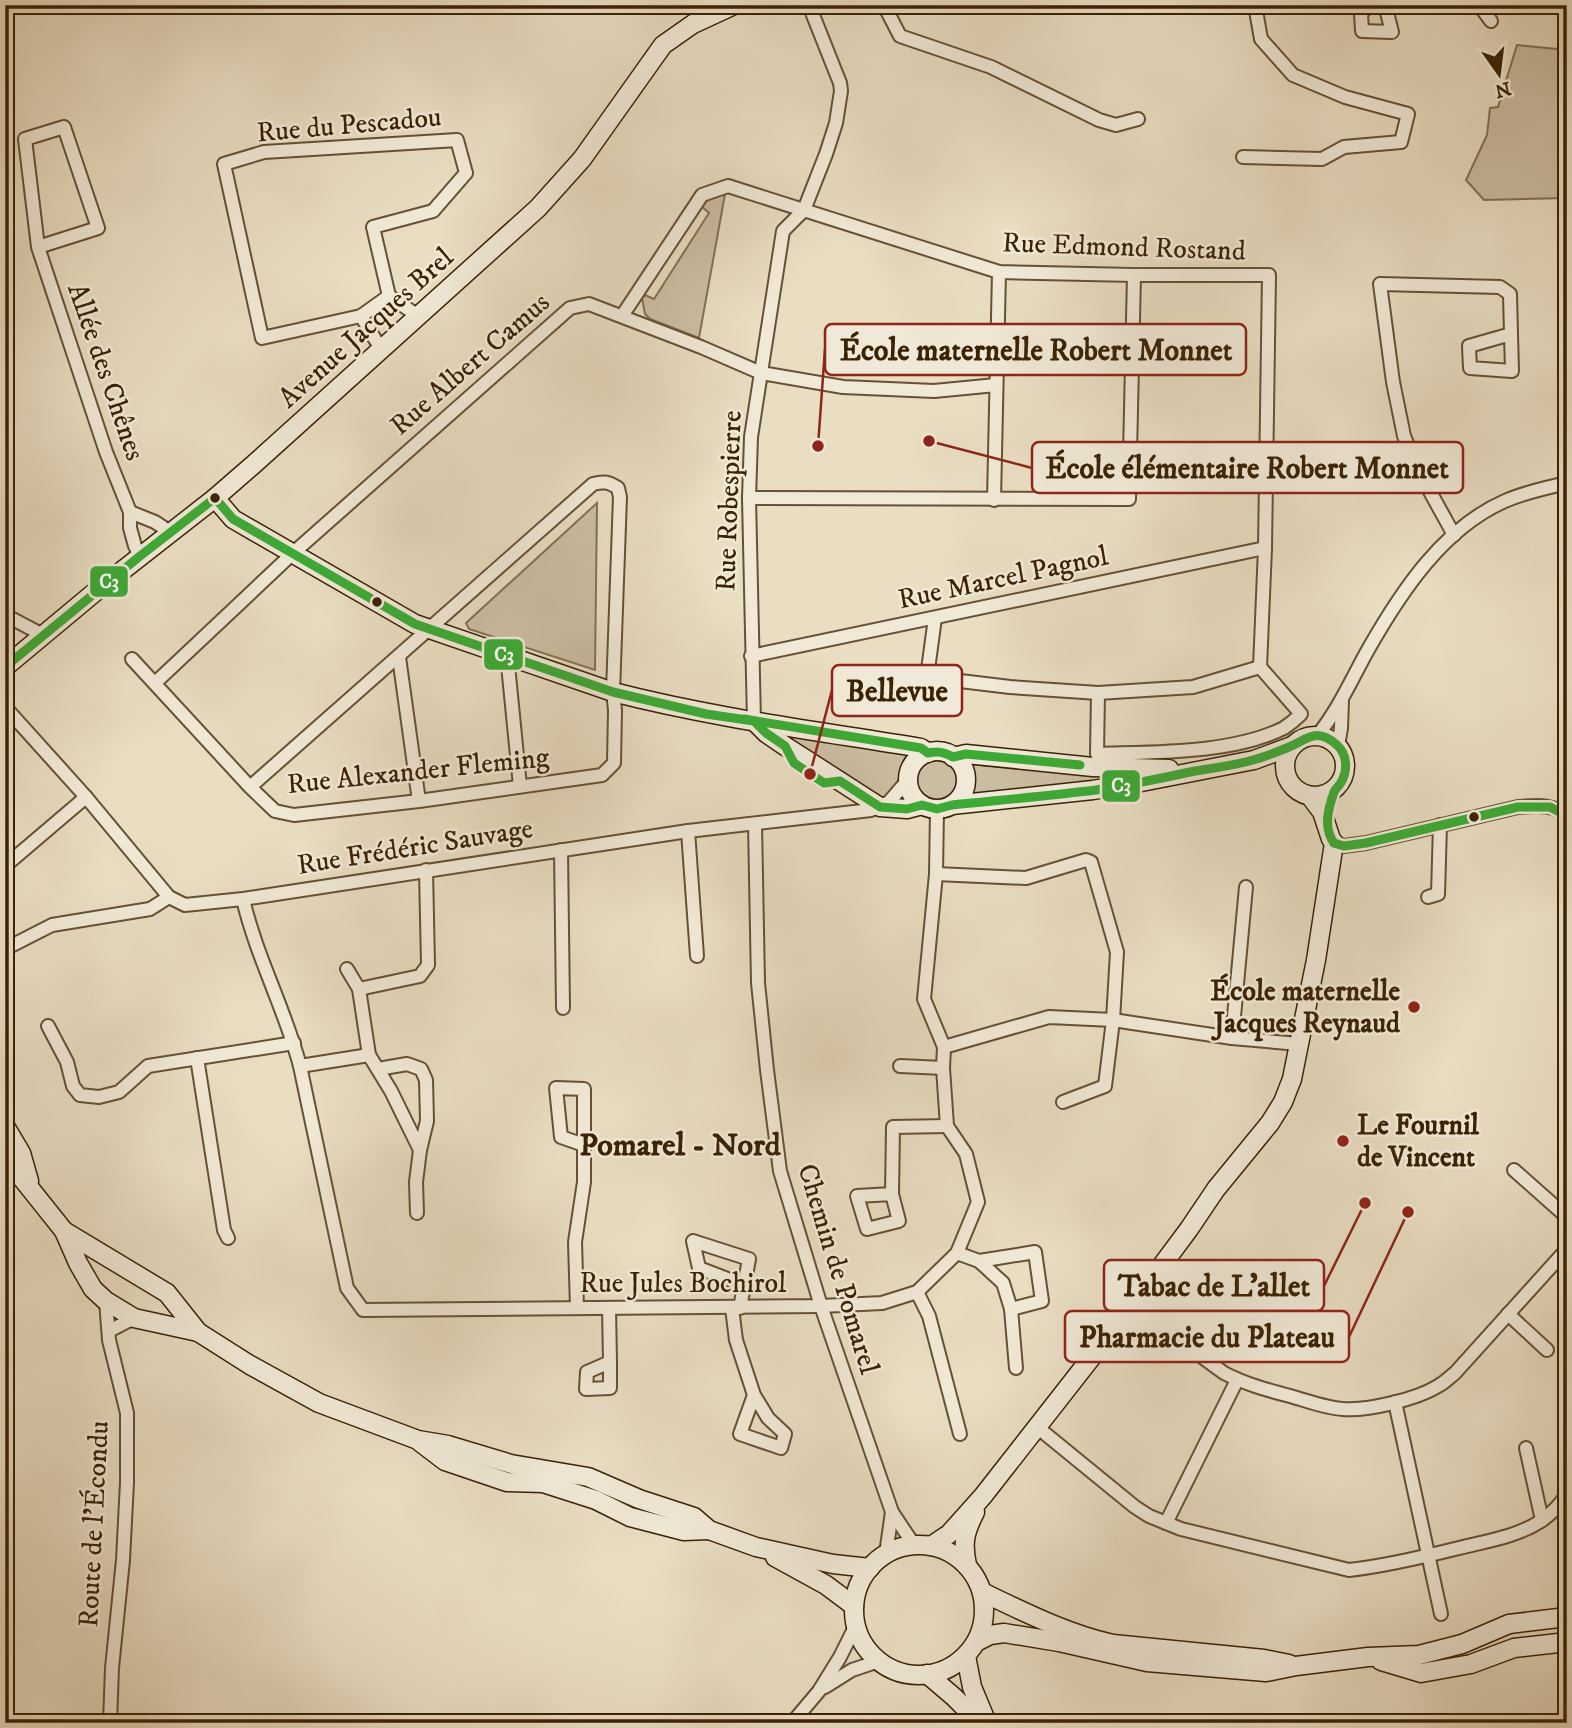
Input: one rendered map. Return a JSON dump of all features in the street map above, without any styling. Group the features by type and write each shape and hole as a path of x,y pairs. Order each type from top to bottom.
{"street":[{"name":"Avenue Jacques Brel","path":"7,666 253,466 538,208 582,159 663,45 694,24 734,5"},
{"name":"Rue Robespierre","path":"754,721 749,498 751,436 783,231 804,210 836,123 841,91 809,5"},
{"path":"884,5 900,36 991,67 1099,120 1116,125 1138,119"},
{"path":"1243,157 1322,159 1344,147 1401,142 1408,114 1345,97 1293,75 1261,39 1255,5"},
{"path":"1370,5 1361,13 1363,31 1392,32 1385,5"},
{"path":"1479,5 1491,21"},
{"name":"Allée des Chênes","path":"38,247 98,228 64,127 25,139 38,247 106,452 130,512 130,528 135,546 141,555"},
{"name":"Rue du Pescadou","path":"457,140 466,173 433,211 373,227 388,296 361,317 262,338 224,164 264,152 457,140"},
{"name":"Rue Edmond Rostand","path":"622,316 702,195 728,186 999,272 1269,275 1265,548 1259,667"},
{"path":"994,500 999,272"},
{"path":"749,498 1129,499 1134,275"},
{"path":"1454,535 1417,468 1404,436 1393,382 1380,284 1500,287 1510,294 1511,334"},
{"path":"388,296 418,316"},
{"name":"Rue Albert Camus","path":"155,683 292,554 570,308 589,304 761,373 856,387 934,391 996,385"},
{"path":"361,317 381,349"},
{"path":"1317,736 1342,701 1369,648 1398,602 1424,566 1454,535 1483,513 1506,501 1567,482"},
{"name":"Rue Alexander Fleming","path":"132,659 275,811 294,815 419,801 602,775 614,763 613,692 620,497 618,488 611,483 593,485 429,628"},
{"path":"215,498 233,519 415,624 613,692 706,714 946,753 959,762 963,769 965,785 963,793 937,806"},
{"path":"130,512 155,522 170,532"},
{"name":"Rue Marcel Pagnol","path":"751,656 1265,548"},
{"path":"5,615 43,635"},
{"path":"935,618 927,677 1010,687 1098,693 1193,687 1259,667 1301,714 1287,726 1262,737 1217,747 1170,752 1097,754 1098,693"},
{"path":"250,787 429,628"},
{"path":"5,633 26,650"},
{"path":"5,633 7,666"},
{"path":"507,654 520,786"},
{"path":"399,657 419,801"},
{"path":"1338,746 1342,728 1342,701"},
{"path":"5,706 86,797 169,897 150,909 52,925 5,949"},
{"path":"754,721 785,746 880,807 907,809 1093,790 1254,760 1293,746"},
{"path":"1317,736 1325,737 1338,746 1344,754 1346,764 1341,783 1335,790 1319,797 1301,793 1294,788 1289,782 1285,764 1287,754 1293,746 1300,740 1317,736"},
{"path":"929,752 914,763 908,780 911,794 937,806"},
{"path":"953,757 966,754 1093,767 1200,770"},
{"path":"1254,760 1286,773"},
{"path":"880,807 896,796 908,780"},
{"path":"1326,822 1335,790"},
{"path":"923,1546 949,1534 983,1496 1134,1303 1216,1189 1270,1124 1283,1102 1292,1079 1300,1044 1334,843 1322,812 1310,796"},
{"path":"5,866 86,797"},
{"name":"Rue Jules Bochirol","path":"243,899 248,920 294,1043 347,1288 363,1310 736,1308 881,1303 917,1292 957,1253 978,1202 966,1154 947,1126 944,1047 924,999 936,874 937,806"},
{"name":"Rue Frédéric Sauvage","path":"169,897 185,905 243,899 688,831 880,807"},
{"path":"1334,843 1355,845 1518,807 1551,807 1567,816"},
{"name":"Chemin de Pomarel","path":"755,824 758,984 780,1171 821,1306 892,1512 923,1546"},
{"path":"1428,897 1438,894 1440,825"},
{"path":"688,831 697,956"},
{"path":"561,850 562,1008"},
{"path":"936,874 1026,878 1086,860 1091,862 1117,952 1113,1020 1105,1086 1063,1101"},
{"path":"359,989 420,976 428,965 426,870"},
{"path":"1233,1038 1246,887"},
{"path":"347,969 359,989 369,1055 420,1150"},
{"path":"944,1047 1049,1017 1113,1020 1233,1038 1300,1044"},
{"path":"47,1026 67,1062 73,1086 80,1096 99,1097 119,1092 148,1066 294,1043"},
{"path":"300,1066 369,1055"},
{"path":"197,1058 224,1230 228,1238"},
{"path":"378,1069 407,1064 421,1069 426,1080 427,1121 416,1182 418,1213"},
{"path":"900,1066 943,1068"},
{"path":"577,1308 575,1241 584,1182 584,1145 584,1089 556,1088 561,1137 584,1145"},
{"path":"5,1126 21,1153 31,1188"},
{"path":"892,1194 892,1128 947,1126"},
{"path":"5,1157 64,1231 93,1289 106,1301 134,1318 198,1332 319,1404 418,1440 448,1445 511,1464 588,1477 639,1499 694,1517 709,1530 756,1547 833,1564 870,1568"},
{"path":"1514,1170 1567,1217"},
{"path":"64,1231 167,1293 198,1332"},
{"path":"743,1285 699,1268 694,1241 749,1259 743,1285 736,1308 736,1340 754,1395"},
{"path":"78,1263 94,1249"},
{"path":"1134,1303 1143,1314 1237,1380 1344,1410 1368,1408 1409,1399 1437,1387 1455,1373 1567,1250"},
{"path":"979,1261 1035,1252 1042,1301 1011,1309"},
{"path":"957,1253 979,1261 1003,1283 1011,1309 1016,1368"},
{"path":"917,1292 929,1316 960,1434"},
{"name":"Route de l'Écondu","path":"106,1301 109,1340 127,1413 123,1560 112,1668 110,1723"},
{"path":"609,1308 610,1362"},
{"path":"169,1325 180,1309"},
{"path":"1508,1314 1547,1350"},
{"path":"109,1331 134,1318"},
{"path":"1166,1523 1237,1380"},
{"path":"1395,1402 1441,1614"},
{"path":"1037,1427 1149,1516 1181,1529 1349,1570 1510,1536 1542,1520 1559,1506 1567,1494"},
{"path":"1526,1448 1542,1520"},
{"path":"983,1496 966,1531 963,1546 967,1565 982,1592 984,1605 984,1618 971,1649 972,1687 987,1723"},
{"name":"Chemin de Pomarel","path":"886,1554 892,1512"},
{"path":"967,1565 944,1550 923,1546 900,1548 886,1554 870,1568 857,1592 856,1625 861,1639 879,1661 893,1670 928,1674 957,1663 990,1635 1004,1633 1059,1642 1147,1662 1266,1672 1367,1657 1419,1655 1462,1644 1509,1624 1567,1617"},
{"path":"756,1547 825,1585 855,1606"},
{"path":"982,1592 1092,1640 1264,1659 1296,1666"},
{"path":"792,1723 819,1691 856,1625"},
{"path":"1367,1657 1422,1673 1471,1664 1514,1648 1567,1642"},
{"path":"819,1691 852,1670 879,1661"},
{"path":"928,1674 980,1723"}],"shaded area":[{"path":"1517,45 1567,50 1567,198 1484,200 1466,180 1487,135 1490,108 1498,107"},
{"path":"725,194 699,338 650,319 645,314 642,298 645,295 654,299 709,213 701,206 707,199"},
{"path":"597,503 595,670 469,629 466,623"},
{"path":"793,734 907,754 905,774 892,792 881,800 792,744"},
{"path":"936,757 951,764 958,779 951,794 936,801 921,794 914,779 921,764"},
{"path":"969,764 1055,772 1124,773 1124,781 971,797 973,783"}],"transit line":[{"name":"C3","path":"215,498 233,519 415,624 613,692 706,714 754,721 785,746 794,763 824,783 840,781 880,807 907,809 922,805 937,809 952,805 1096,790 1245,762 1318,736 1337,745 1346,764 1328,812 1329,831 1334,843"},
{"name":"C3","path":"5,667 215,498"},
{"name":"C3","path":"744,719 921,748 928,753 941,752 953,757 966,754 1080,765"},
{"name":"C3","path":"1334,843 1344,846 1366,843 1518,807 1550,807 1567,816"}],"place":[{"name":"École élémentaire Robert Monnet","path":"929,441"},
{"name":"École maternelle Robert Monnet","path":"818,446"},
{"name":"Bellevue","path":"810,774"},
{"name":"École maternelle Jacques Reynaud","path":"1414,1007"},
{"name":"Le Fournil de Vincent","path":"1343,1141"},
{"name":"Tabac de L'allet","path":"1365,1203"},
{"name":"Pharmacie du Plateau","path":"1408,1212"}],"district":[{"name":"Pomarel - Nord","path":"680,1146"}]}
